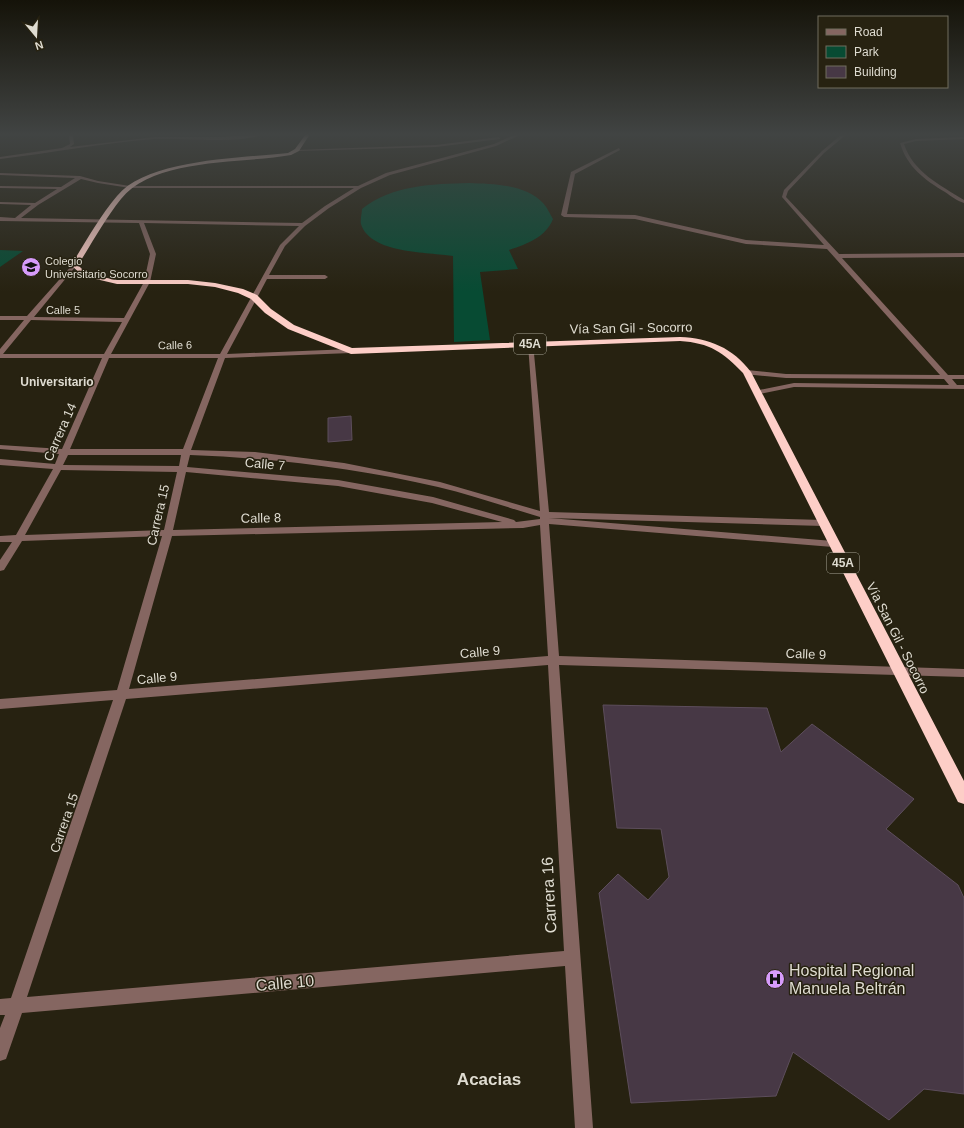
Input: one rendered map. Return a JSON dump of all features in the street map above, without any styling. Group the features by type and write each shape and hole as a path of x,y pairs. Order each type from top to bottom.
{"highway":[{"path":"74,265 104,222 119,197 130,187"},
{"name":"Vía San Gil - Socorro","path":"74,265 85,275 117,282 188,282 215,285 240,291 254,297 268,311 291,327 351,351 695,339 709,342 726,351 747,372 833,544 964,797"}],"street":[{"path":"0,187 60,188"},
{"path":"130,187 359,187"},
{"name":"Carrera 15","path":"0,1053 121,695 168,533 186,452 222,356 283,245 303,225 327,207 359,187"},
{"path":"570,187 564,215 635,216 746,242 829,246"},
{"path":"790,187 786,191 784,198 955,387"},
{"path":"941,187 964,202"},
{"path":"15,220 60,188"},
{"path":"0,203 36,204"},
{"path":"0,219 303,225"},
{"name":"Carrera 14","path":"0,568 19,538 58,467 63,452 106,357 147,282 153,254 142,222"},
{"path":"838,256 964,254"},
{"path":"0,353 74,265"},
{"path":"265,277 325,277"},
{"name":"Calle 5","path":"0,318 28,320 125,320"},
{"name":"Carrera 16","path":"531,344 545,518 571,958 584,1128"},
{"name":"Calle 6","path":"0,356 222,356 351,351"},
{"path":"747,372 786,376 964,377"},
{"path":"757,393 794,385 964,387"},
{"path":"0,447 63,452 186,452 255,456 344,466 440,485 545,518 833,544"},
{"name":"Calle 7","path":"0,462 58,467 181,469 338,483 433,500 523,525"},
{"path":"338,483 344,466"},
{"path":"545,518 823,523"},
{"name":"Calle 8","path":"0,539 168,533 523,525 545,518"},
{"name":"Calle 9","path":"0,704 554,660 964,673"},
{"name":"Calle 10","path":"0,1007 571,958"}],"green space":[{"path":"413,187 510,187 528,192 536,197 543,203 553,219 546,231 541,235 529,242 509,250 518,269 480,272 490,340 454,342 453,256 401,250 388,246 376,241 367,234 361,224 362,209 386,195"},
{"path":"0,250 23,251 0,267"}],"building":[{"path":"351,416 352,440 328,442 328,418"},
{"name":"Hospital Regional Manuela Beltrán","path":"603,705 767,708 781,752 812,724 914,799 886,829 958,885 964,898 964,1094 924,1089 889,1120 793,1052 776,1096 631,1103 599,893 618,874 648,900 669,877 661,829 617,828"}],"place":[{"name":"Colegio Universitario Socorro","path":"31,267"},
{"name":"Hospital Regional Manuela Beltrán","path":"775,979"}],"district":[{"name":"Universitario","path":"57,382"},
{"name":"Acacias","path":"489,1079"}]}
